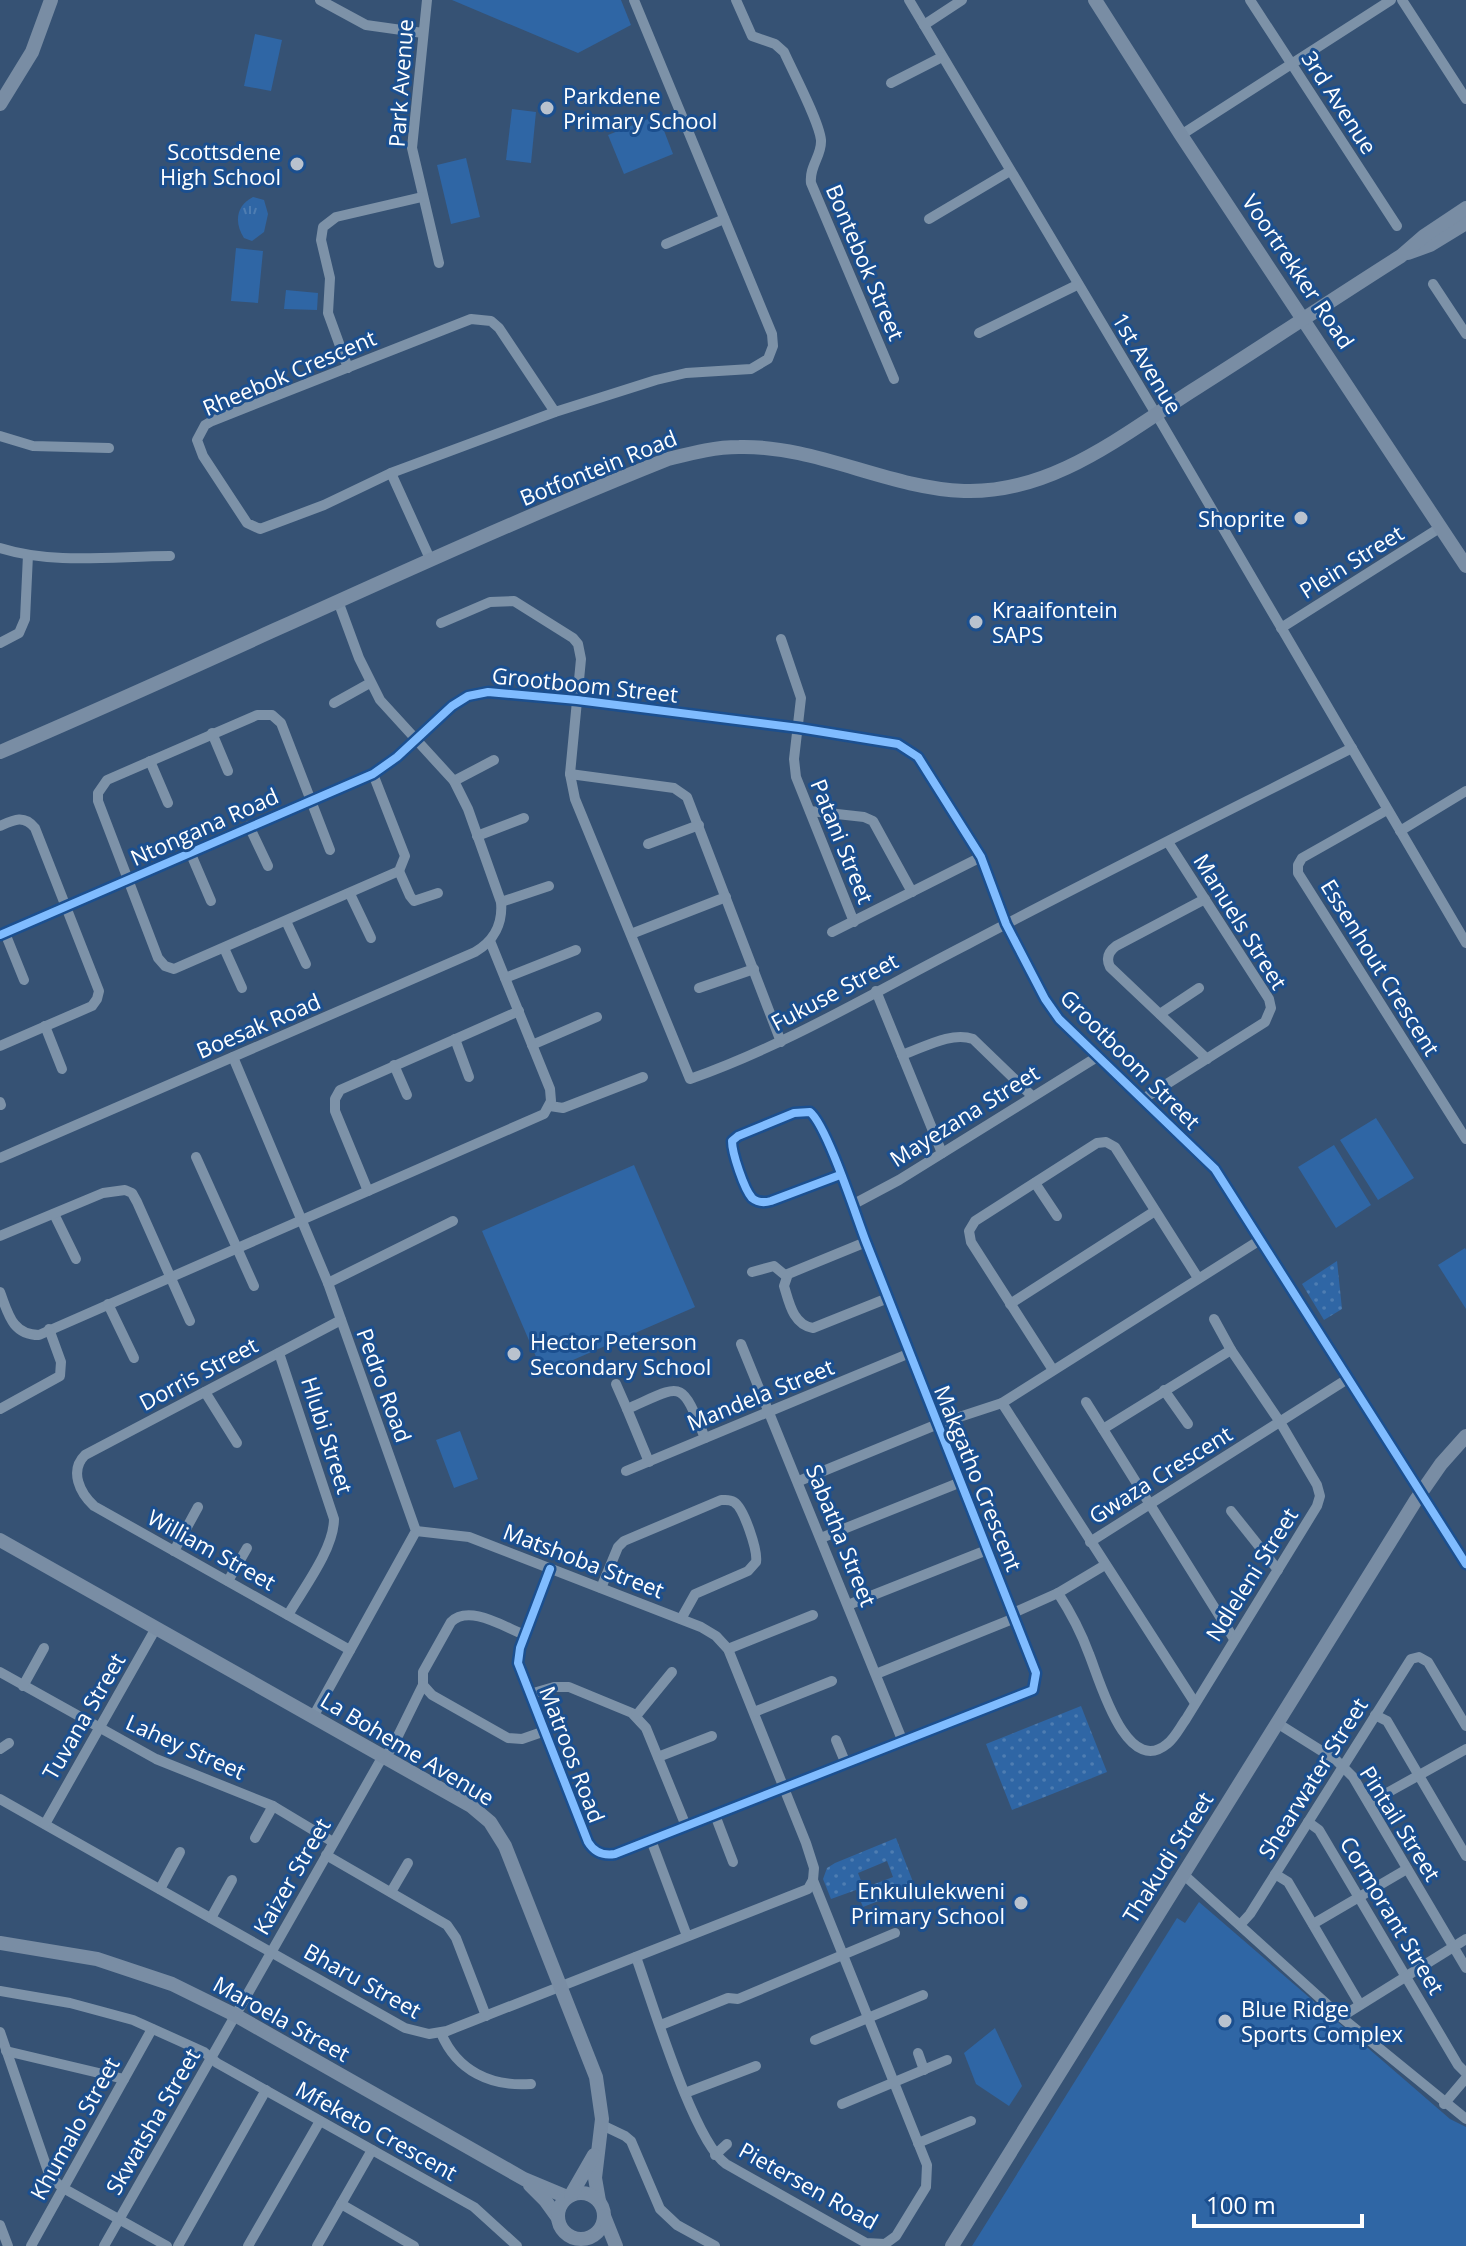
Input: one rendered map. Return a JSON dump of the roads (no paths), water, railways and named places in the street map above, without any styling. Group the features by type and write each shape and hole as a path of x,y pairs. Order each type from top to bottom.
{"street":[{"path":"0,104 32,52 51,0"},
{"path":"320,0 366,25 423,33"},
{"name":"Park Avenue","path":"427,0 412,139 422,197 439,263"},
{"name":"Rheebok Crescent","path":"555,412 499,328 482,318 471,319 212,421 200,432 198,446 247,523 260,529 324,505 391,473 555,412 656,380 686,373 751,369 761,366 768,359 773,346 772,334 634,0"},
{"name":"Bontebok Street","path":"736,0 752,36 775,44 784,52 817,127 821,144 811,169 811,183 894,379"},
{"name":"1st Avenue","path":"909,0 1387,810"},
{"path":"924,25 962,0"},
{"name":"Voortrekker Road","path":"1095,0 1466,566"},
{"name":"3rd Avenue","path":"1250,0 1397,226"},
{"path":"1181,135 1391,0"},
{"path":"1402,0 1466,99"},
{"path":"891,83 942,57"},
{"path":"929,219 1010,171"},
{"path":"348,368 328,313 330,278 321,240 323,227 336,217 422,197"},
{"path":"1403,254 1466,208"},
{"path":"666,244 724,219"},
{"path":"1403,254 1430,245 1466,223"},
{"name":"Botfontein Road","path":"0,752 127,698 338,601 668,459 709,449 771,449 919,487 969,491 1020,485 1052,475 1120,438 1403,254"},
{"path":"1433,284 1466,334"},
{"path":"979,333 1077,285"},
{"path":"0,436 33,446 109,448"},
{"path":"391,473 431,561"},
{"name":"Plein Street","path":"1281,628 1441,527"},
{"path":"0,548 28,555 170,556"},
{"path":"0,643 19,633 25,619 28,555"},
{"path":"0,1292 11,1322 32,1335 540,1117 550,1106 550,1089 490,941 499,924 501,902 454,781 380,700 370,683 338,601"},
{"name":"Fukuse Street","path":"441,623 490,602 514,601 560,628 578,644 581,659 570,774 575,799 690,1079 741,1061 781,1042 1352,748"},
{"name":"Patani Street","path":"781,639 801,698 794,768 854,922"},
{"path":"334,703 370,683"},
{"name":"Grootboom Street","path":"415,740 452,706 478,693 577,700 799,728 898,744 918,757 981,857 1006,924 1045,999 1059,1019 1215,1169 1466,1564"},
{"path":"312,798 281,723 272,715 257,715 107,780 98,793 98,801 158,958 165,966 178,968 399,871 404,865 405,856 373,774"},
{"path":"212,733 228,771"},
{"name":"Ntongana Road","path":"24,980 2,934 373,774 415,740"},
{"path":"454,781 494,760"},
{"path":"150,761 168,803"},
{"path":"570,774 678,789 687,797 781,1042"},
{"path":"1400,831 1464,796"},
{"name":"Ntongana Road","path":"312,798 330,850"},
{"path":"1387,810 1466,943"},
{"name":"Essenhout Crescent","path":"1387,810 1302,858 1298,873 1466,1139"},
{"path":"810,811 864,817 873,821 912,892"},
{"path":"477,836 524,818"},
{"path":"0,826 21,819 32,824 92,968 99,995 92,1006 0,1046"},
{"path":"648,844 699,825"},
{"name":"Ntongana Road","path":"249,826 268,866"},
{"name":"Manuels Street","path":"1143,1099 1265,1022 1271,1008 1269,999 1168,842"},
{"path":"190,852 211,901"},
{"path":"832,932 981,857"},
{"path":"399,871 414,901 438,893"},
{"path":"501,902 549,886"},
{"path":"350,894 371,938"},
{"path":"631,934 726,897"},
{"path":"1205,899 1116,946 1108,955 1110,967 1207,1059"},
{"path":"286,921 306,964"},
{"name":"Boesak Road","path":"0,1158 475,952 490,941"},
{"path":"224,948 242,988"},
{"path":"505,978 576,950"},
{"path":"699,988 754,969"},
{"path":"1160,1014 1199,988"},
{"path":"876,991 942,1153"},
{"path":"368,1191 335,1111 335,1099 344,1087 519,1011"},
{"path":"532,1045 597,1017"},
{"path":"45,1026 62,1069"},
{"path":"902,1055 955,1036 968,1037 1032,1096"},
{"path":"455,1039 469,1077"},
{"name":"Pedro Road","path":"233,1057 328,1283 416,1531"},
{"name":"Mayezana Street","path":"852,1205 899,1180 1097,1057"},
{"path":"394,1065 407,1095"},
{"path":"550,1106 563,1108 643,1077"},
{"name":"Makgatho Crescent","path":"784,1788 1033,1690 1036,1673 852,1205 840,1175 817,1119 810,1112 794,1113 732,1141 750,1196 759,1202 771,1201 840,1175"},
{"path":"1053,1370 971,1242 969,1231 975,1221 1097,1143 1106,1142 1115,1147 1198,1278"},
{"path":"196,1157 254,1286"},
{"path":"1035,1183 1057,1216"},
{"path":"0,1236 103,1193 117,1189 132,1193 190,1321"},
{"path":"1010,1304 1155,1211"},
{"path":"54,1214 76,1259"},
{"path":"328,1283 453,1221"},
{"path":"799,1481 938,1424 1002,1403 1260,1240"},
{"path":"786,1276 866,1242"},
{"path":"752,1272 774,1266 786,1276"},
{"path":"786,1276 784,1286 796,1317 801,1324 809,1327 817,1327 888,1298"},
{"path":"108,1304 134,1358"},
{"path":"1214,1319 1231,1350 1280,1422"},
{"name":"Dorris Street","path":"78,1465 85,1455 341,1320"},
{"path":"0,1409 60,1376 61,1362 49,1329"},
{"name":"Sabatha Street","path":"741,1344 903,1742"},
{"path":"1103,1429 1231,1350"},
{"name":"Hlubi Street","path":"279,1353 334,1519 324,1554 288,1615"},
{"name":"Mandela Street","path":"626,1471 910,1353"},
{"name":"Gwaza Crescent","path":"1002,1403 1090,1542 1349,1378"},
{"path":"616,1384 649,1462"},
{"path":"1164,1390 1188,1424"},
{"path":"627,1409 669,1391 679,1391 689,1399 705,1438"},
{"path":"205,1392 237,1443"},
{"path":"1086,1402 1234,1639"},
{"name":"Ndleleni Street","path":"1058,1593 1075,1619 1123,1735 1142,1749 1151,1750 1168,1744 1317,1506 1320,1496 1317,1485 1280,1422"},
{"name":"Thakudi Street","path":"952,2246 1421,1493 1466,1436"},
{"name":"William Street","path":"78,1465 78,1482 94,1506 350,1650"},
{"path":"821,1538 961,1482"},
{"path":"601,1588 618,1547 624,1541 721,1500 734,1501 741,1509 756,1550 756,1562 748,1571 692,1596 681,1619"},
{"path":"174,1551 198,1507"},
{"path":"1231,1511 1278,1570"},
{"path":"313,1717 416,1531"},
{"name":"Matshoba Street","path":"416,1531 469,1537 709,1631 728,1649"},
{"name":"La Boheme Avenue","path":"0,1540 471,1806 496,1830 596,2077 602,2125 595,2178 599,2201"},
{"path":"1090,1542 1195,1703"},
{"path":"228,1581 247,1548"},
{"path":"848,1605 987,1550"},
{"path":"876,1674 1014,1616 1105,1565"},
{"name":"Matroos Road","path":"550,1569 518,1653 518,1663 591,1846 599,1853 610,1855 784,1788"},
{"name":"Kaizer Street","path":"235,2015 385,1757 423,1685 423,1672 451,1622 457,1617 472,1615 525,1635"},
{"path":"813,1615 728,1649 812,1859 813,1880"},
{"name":"Tuvana Street","path":"45,1824 156,1628"},
{"path":"23,1686 44,1648"},
{"name":"Shearwater Street","path":"1240,1925 1250,1914 1408,1662 1419,1657 1428,1662 1466,1726"},
{"name":"Lahey Street","path":"0,1672 156,1759 273,1806 333,1842"},
{"path":"636,1716 672,1672"},
{"path":"754,1712 832,1681"},
{"path":"423,1685 432,1695 508,1738 522,1739 545,1731"},
{"path":"530,1694 564,1686 636,1716 643,1724 686,1826"},
{"path":"1375,1715 1387,1721 1466,1856"},
{"name":"Pintail Street","path":"1277,1723 1336,1760 1353,1777 1466,1968"},
{"path":"658,1757 712,1736"},
{"path":"836,1740 846,1764"},
{"path":"1369,1803 1466,1749"},
{"name":"Bharu Street","path":"0,1799 405,2028 422,2034 441,2033 636,1957 808,1889 813,1880"},
{"path":"255,1838 273,1806"},
{"path":"715,1815 733,1862"},
{"name":"Cormorant Street","path":"1308,1822 1319,1830 1466,2075"},
{"path":"651,1840 687,1936"},
{"path":"160,1889 180,1852"},
{"path":"326,1855 447,1925 456,1938 486,2016"},
{"path":"391,1892 408,1863"},
{"path":"1313,1924 1407,1869"},
{"path":"1183,1874 1341,2017 1466,2119"},
{"path":"1275,1874 1288,1882 1359,2003"},
{"path":"211,1918 232,1880"},
{"name":"Pietersen Road","path":"636,1957 685,2093 715,2155 861,2240 878,2245 896,2236 926,2187 927,2165 813,1880"},
{"path":"661,2025 728,1998 738,1999 895,1933"},
{"path":"1341,2017 1466,1939"},
{"name":"Maroela Street","path":"0,1943 82,1955 118,1964 172,1984 235,2015 524,2179 569,2196"},
{"name":"Mfeketo Crescent","path":"0,1991 98,2010 152,2029 211,2057 474,2207 517,2246"},
{"path":"815,2040 923,1995"},
{"name":"Skwatsha Street","path":"104,2246 235,2015"},
{"name":"Khumalo Street","path":"31,2246 152,2029"},
{"path":"0,2032 50,2177 63,2188 167,2246"},
{"path":"441,2033 450,2052 467,2068 503,2084 531,2084"},
{"path":"6,2051 124,2079"},
{"path":"918,2053 924,2070"},
{"path":"842,2104 947,2060"},
{"path":"685,2093 756,2066"},
{"path":"1444,2104 1466,2075"},
{"path":"178,2246 266,2090"},
{"path":"248,2246 320,2121"},
{"path":"918,2143 971,2121"},
{"path":"602,2125 631,2141 653,2196 667,2218 715,2246"},
{"path":"715,2155 727,2144"},
{"name":"La Boheme Avenue","path":"569,2196 598,2148"},
{"path":"317,2246 372,2150"},
{"name":"Maroela Street","path":"524,2179 558,2218"},
{"path":"604,2216 600,2229 590,2242 564,2232 558,2210 569,2196 583,2193 599,2201 616,2246"},
{"path":"341,2204 414,2246"},
{"path":"0,2225 8,2246"}],"place":[{"name":"Parkdene Primary School","path":"547,108"},
{"name":"Scottsdene High School","path":"297,164"},
{"name":"Shoprite","path":"1301,518"},
{"name":"Kraaifontein SAPS","path":"976,622"},
{"name":"Hector Peterson Secondary School","path":"514,1354"},
{"name":"Enkululekweni Primary School","path":"1021,1903"},
{"name":"Blue Ridge Sports Complex","path":"1225,2021"}]}
